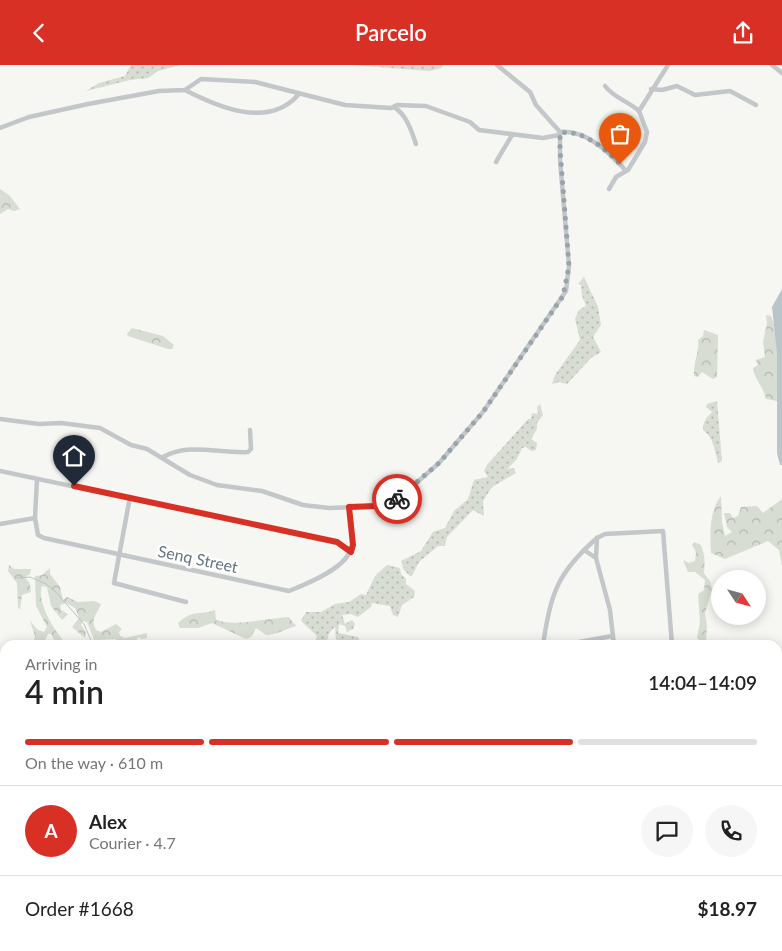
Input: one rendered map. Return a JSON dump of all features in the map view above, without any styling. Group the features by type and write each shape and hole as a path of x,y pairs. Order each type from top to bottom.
{"street":[{"path":"0,419 39,424 61,423 100,429 131,445 147,449 163,457 190,475 217,485 262,491 303,505 329,508 377,506 397,500 439,463 483,412 540,326 561,301 566,291 569,266 560,134 536,105 530,92 497,65"},
{"path":"638,111 668,65"},
{"path":"772,65 782,73"},
{"path":"184,90 201,79 235,80 271,85 298,95 345,105 395,108 399,110 409,125 416,144"},
{"path":"605,86 610,93 632,104 638,111 647,132 645,142 631,167 616,177 609,189"},
{"path":"651,89 662,90 678,86 700,95 730,91 756,105"},
{"path":"0,128 29,117 159,91 184,90 218,105 265,114 280,108 298,95"},
{"path":"395,108 397,105 426,106 470,122 479,130 512,135 543,138 572,133 590,140 608,152 626,171"},
{"path":"496,162 512,135"},
{"path":"163,457 200,448 222,452 248,452 251,449 250,430"},
{"path":"0,471 337,542 351,552 353,545 349,507"},
{"path":"0,524 35,518 37,479"},
{"path":"130,497 114,579 116,585 186,602"},
{"name":"Senq Street","path":"35,518 38,535 44,538 288,591 326,574 351,552"},
{"path":"544,640 548,614 557,583 584,550 597,538 605,534 663,531 672,640"},
{"path":"597,538 596,558 610,609 613,640"},
{"path":"584,550 596,558"},
{"path":"590,640 612,636"}],"green space":[{"path":"131,65 180,65 158,71 148,78 130,80 86,91 99,83 125,76"},
{"path":"352,65 443,65 441,68 430,71"},
{"path":"0,189 9,195 20,209 14,211 8,209 0,214"},
{"path":"584,277 598,307 601,325 593,337 601,352 591,358 567,384 559,382 552,384 555,375 580,340 575,319 579,310 586,306 582,296 581,285 578,284"},
{"path":"766,315 771,316 776,336 778,358 777,401 766,399 753,368 758,365 756,360 765,357 763,342 767,323"},
{"path":"132,328 163,336 174,345 172,349 168,349 128,336 127,334"},
{"path":"704,330 718,335 717,377 713,379 702,372 698,377 694,376 698,340 703,336"},
{"path":"717,401 722,461 718,463 712,441 703,430 704,422 712,412 706,407 707,404"},
{"path":"540,404 543,415 537,423 537,429 531,439 537,443 536,450 531,451 526,447 522,448 517,459 507,469 514,468 516,473 492,487 483,501 484,516 473,510 447,537 445,546 438,546 419,562 412,576 410,576 404,570 401,561 421,551 433,532 445,528 454,511 468,499 474,480 488,477 484,471 487,465 528,419 531,419 532,413 538,414 537,407"},
{"path":"721,496 722,522 725,536 732,532 727,527 724,513 730,513 733,518 738,516 741,507 757,506 763,513 782,499 782,566 779,550 768,541 725,559 711,553 712,516"},
{"path":"694,542 701,545 704,573 711,583 711,593 705,613 707,625 706,640 699,640 697,638 700,622 698,594 704,590 705,580 695,572 688,572 683,560 689,563 695,561 696,552 692,545"},
{"path":"9,565 14,569 31,569 30,574 25,577 30,584 31,592 22,595 20,609 18,608 17,583 8,571"},
{"path":"387,565 400,568 401,574 406,579 406,584 415,591 414,597 402,605 398,617 393,615 390,606 372,603 371,607 358,617 351,614 342,615 345,624 352,620 355,624 353,629 347,632 345,626 339,624 338,633 358,637 360,640 336,640 335,627 329,633 327,640 316,640 317,636 301,621 306,612 321,612 335,604 349,602 361,594 366,595 375,576"},
{"path":"50,568 50,574 60,587 63,600 67,597 78,602 94,601 101,604 94,619 96,630 101,632 116,624 122,629 119,632 120,636 125,638 147,633 147,638 142,639 138,637 137,640 94,640 87,622 83,621 81,625 86,632 85,638 72,627 79,618 75,608 66,603 60,605 61,610 68,614 62,620 51,606 47,587 42,586 41,593 44,609 63,640 54,640 51,634 48,634 45,640 34,640 35,636 30,621 38,630 44,632 47,627 36,606 35,576 42,575"},
{"path":"215,610 216,620 224,622 233,623 289,617 296,626 270,635 266,635 256,628 251,637 246,639 212,623 198,628 180,628 178,623 188,616"}],"shaded area":[{"path":"782,289 782,465 780,465 777,453 777,353 772,307"}],"waterway":[{"path":"17,578 30,577 53,589 84,624 91,640"}],"way so far":[{"path":"397,499 439,463 483,412 540,326 558,305 566,291 569,266 560,133 572,133 590,140 608,152 620,164"}],"route":[{"path":"74,486 226,520 337,542 351,552 353,545 349,507 377,506 397,499"}]}
